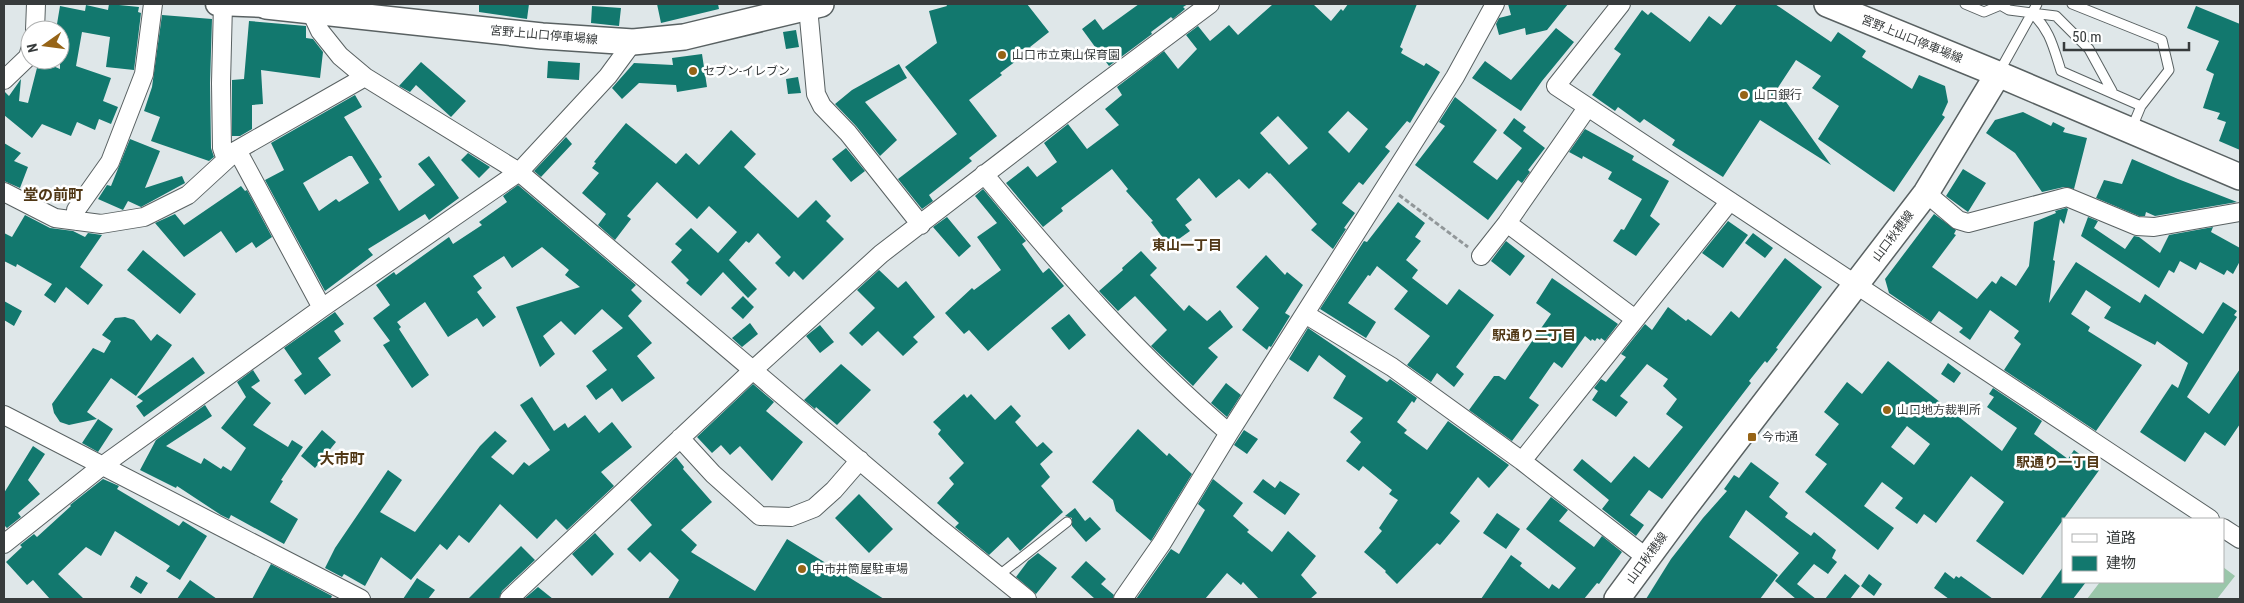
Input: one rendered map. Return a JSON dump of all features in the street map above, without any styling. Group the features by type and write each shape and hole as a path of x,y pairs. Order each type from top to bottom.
{"main road":[{"name":"宮野上山口停車場線","path":"1827,4 1998,74"},
{"name":"宮野上山口停車場線","path":"266,5 311,12 542,36 633,42 684,37 815,5"},
{"path":"1998,74 2240,177"},
{"name":"山口秋穂線","path":"1617,599 1926,193 1998,74"}],"street":[{"path":"35,20 36,4"},
{"path":"76,221 76,210 110,162 144,74 153,4"},
{"path":"217,4 266,5"},
{"path":"223,4 222,148 232,155 322,308"},
{"path":"509,599 753,370 882,254 984,174 1210,4"},
{"path":"1124,599 1162,543 1228,433 1455,77 1495,4"},
{"path":"1621,4 1556,86 2208,518"},
{"path":"815,5 816,94 822,106 848,134 921,225"},
{"path":"311,12 320,31 340,56 365,77 519,172 1027,599"},
{"path":"4,544 102,466 322,308 519,172 608,76 633,42"},
{"path":"4,80 20,65"},
{"path":"4,192 55,218 101,224 144,218 188,196 232,155 365,77"},
{"path":"1481,256 1507,223 1587,108"},
{"path":"984,174 1104,314 1180,392 1228,433"},
{"path":"1926,193 1958,220 1968,223 2067,197 2136,226 2154,227 2240,212"},
{"path":"1522,461 1730,200"},
{"path":"1507,223 1635,319"},
{"path":"1304,314 1392,367 1522,461 1647,558"},
{"path":"4,415 362,599"},
{"path":"680,438 713,474 760,516 791,517 814,508 834,490 860,460"},
{"path":"2224,529 2240,539"}],"lane":[{"path":"1964,4 1984,12 2003,5 2009,10 2056,16 2089,49 2112,91"},
{"path":"1998,74 2037,4"},
{"path":"2072,4 2162,40 2169,70 2141,106 2131,130"},
{"path":"2031,12 2044,25 2052,41 2060,71 2112,91 2141,106"},
{"path":"998,576 1067,522"}],"path":[{"path":"1386,185 1481,256"}],"green space":[{"path":"2224,568 2235,576 2217,599 2087,599 2099,583 2224,583"}],"building":[{"path":"109,4 139,7 138,12 141,13 134,70 106,67 110,37 82,32 76,66 111,78 103,101 118,107 111,124 99,119 95,130 77,122 71,136 42,124 32,138 4,115 4,91 9,96 21,79 19,101 28,103 36,70 70,70 70,20 58,20 60,6 85,11 86,5 108,10"},
{"path":"479,4 529,4 527,19 479,12"},
{"path":"657,4 718,4 719,9 661,23"},
{"path":"946,4 1027,4 1049,32 1030,47 1032,49 1000,73 1002,75 969,100 997,136 969,158 972,161 929,195 933,201 922,209 898,179 957,134 905,67 937,43 929,11 947,6"},
{"path":"1139,4 1188,4 1173,19 1171,17 1151,32 1152,34 1109,66 1082,29 1095,19 1103,30"},
{"path":"1273,4 1313,4 1331,21 1348,4 1417,4 1400,47 1403,49 1401,53 1424,66 1426,63 1440,72 1410,123 1407,121 1385,147 1390,151 1363,185 1359,182 1342,203 1355,213 1344,228 1346,229 1333,249 1311,230 1317,224 1267,172 1249,189 1239,179 1216,198 1199,178 1176,199 1192,220 1185,225 1190,231 1169,246 1151,222 1153,221 1126,191 1128,189 1112,169 1061,208 1063,211 1043,227 1006,183 1028,166 1037,177 1057,162 1044,143 1068,124 1087,149 1119,125 1105,109 1122,95 1117,87 1164,51 1178,69 1197,49 1186,35 1198,26 1210,41 1229,25 1238,35","holes":["1348,111 1368,129 1349,153 1328,132","1278,116 1308,148 1289,165 1260,133"]},
{"path":"1508,4 1568,4 1547,30 1526,35 1525,28 1499,35 1496,24 1499,18 1511,15"},
{"path":"1737,4 1775,4 1831,42 1838,32 1866,51 1862,57 1912,89 1919,75 1945,86 1948,102 1942,115 1945,117 1894,192 1818,139 1839,106 1812,88 1821,76 1796,60 1777,89 1831,165 1760,120 1723,177 1672,145 1675,140 1644,119 1640,123 1618,107 1615,111 1592,95 1621,54 1614,49 1642,10 1648,15 1651,12 1690,42 1709,16 1721,25"},
{"path":"592,6 621,8 619,26 591,23"},
{"path":"2196,6 2240,24 2240,150 2219,141 2226,122 2217,119 2220,113 2203,108 2214,74 2206,70 2219,41 2187,28"},
{"path":"162,15 212,19 210,83 211,148 214,157 209,161 151,141 160,117 144,111 152,87"},
{"path":"249,21 306,26 306,38 313,39 323,52 320,78 261,70 263,104 252,105 252,129 240,136 232,136 232,80 244,79"},
{"path":"1556,28 1574,42 1542,81 1521,111 1472,78 1485,61 1511,80"},
{"path":"796,30 799,47 786,49 783,32"},
{"path":"702,54 707,87 677,92 676,85 639,83 622,99 612,88 634,63 673,65 672,58"},
{"path":"548,61 580,63 579,80 547,78"},
{"path":"421,62 466,101 451,117 416,85 410,92 399,86"},
{"path":"899,64 907,78 865,102 897,140 880,156 835,104 852,90"},
{"path":"798,77 801,93 788,94 786,79"},
{"path":"355,95 362,107 344,117 382,177 379,179 399,211 435,185 418,164 429,156 459,198 429,220 425,214 368,249 373,255 325,291 265,180 284,170 271,143","holes":["352,156 369,183 339,202 336,199 319,211 303,183"]},
{"path":"1455,97 1497,130 1473,162 1497,180 1522,148 1503,133 1514,118 1526,127 1523,131 1545,148 1528,170 1530,172 1522,183 1518,180 1488,220 1415,165 1445,126 1439,122"},
{"path":"2023,112 2051,126 2053,122 2065,128 2063,132 2087,138 2074,189 2064,187 2042,192 2015,153 1986,133 1995,120"},
{"path":"626,123 676,164 686,153 699,165 731,130 756,154 744,167 798,218 816,200 831,216 826,221 844,239 803,280 794,271 789,277 775,263 781,257 758,233 749,243 746,241 729,260 757,289 748,298 723,272 701,296 686,283 689,280 671,262 682,250 675,244 691,228 718,253 737,232 709,206 697,219 657,182 627,216 631,219 615,240 598,225 606,214 582,193 599,173 592,168 596,163 594,162"},
{"path":"1585,129 1634,156 1632,160 1669,181 1650,216 1660,224 1636,256 1613,241 1621,229 1624,230 1642,199 1608,179 1612,172 1583,156 1582,159 1569,152"},
{"path":"566,137 572,144 541,177 534,171"},
{"path":"130,139 160,151 145,188 182,176 185,183 141,207 128,201 123,210 98,199 107,185 111,186"},
{"path":"4,143 21,153 14,161 28,167 20,188 4,181"},
{"path":"846,148 865,171 851,182 832,159"},
{"path":"468,153 490,167 479,178 461,160"},
{"path":"2132,159 2237,202 2155,216 2146,212 2145,216 2139,216 2096,198 2104,180 2122,184"},
{"path":"1963,169 1986,183 1968,212 1946,196"},
{"path":"518,185 636,285 631,290 642,301 628,316 652,343 637,356 655,378 622,402 612,388 596,400 586,386 607,370 592,351 623,328 602,309 575,335 561,321 543,336 555,354 540,367 516,307 580,287 565,275 569,270 542,247 512,268 504,256 473,276 482,288 477,292 496,317 483,327 477,318 448,337 425,302 397,322 401,327 399,329 429,375 412,388 383,345 390,341 373,318 390,305 376,285 394,272 396,275 449,237 453,244 482,225 479,222 507,202 503,196"},
{"path":"241,186 245,191 247,190 272,237 256,248 252,242 236,253 221,231 184,257 155,223 175,214 184,225"},
{"path":"983,189 1026,241 1022,244 1043,273 1049,268 1064,286 988,351 969,330 964,334 945,313 972,288 974,290 1001,270 977,237 997,223 975,196"},
{"path":"1398,202 1425,223 1415,237 1421,241 1406,260 1418,270 1412,278 1447,305 1459,289 1494,315 1456,367 1464,374 1454,387 1437,373 1431,382 1407,365 1430,336 1394,309 1408,291 1377,266 1370,276 1368,275 1348,303 1376,322 1366,338 1320,309 1364,241 1367,242"},
{"path":"2068,209 2064,224 2060,219 2053,260 2055,261 2049,303 2076,262 2140,303 2145,294 2203,334 2223,302 2237,311 2234,315 2237,317 2187,397 2209,414 2240,369 2240,424 2225,446 2205,432 2185,462 2140,432 2172,384 2178,388 2188,363 2157,341 2155,345 2104,318 2111,307 2086,290 2071,314 2090,327 2088,331 2142,365 2096,431 2004,370 2021,344 2014,338 2019,331 1990,310 1970,340 1959,332 1963,328 1939,311 1931,322 1889,293 1885,279 1934,214 1956,230 1954,234 1956,235 1932,267 1977,299 1992,281 1996,284 2001,276 2016,286 2029,266 2034,222 2056,213 2055,211"},
{"path":"25,215 50,228 73,231 85,237 88,233 102,235 80,267 103,285 88,305 66,287 55,303 44,295 52,284 17,264 16,267 4,261 4,233 12,237"},
{"path":"947,217 971,246 959,257 933,227"},
{"path":"2088,217 2098,221 2094,228 2125,249 2134,236 2139,237 2160,253 2169,235 2213,227 2211,232 2240,248 2240,261 2233,274 2227,270 2224,275 2200,262 2196,270 2180,261 2174,273 2169,270 2159,288 2081,236"},
{"path":"1728,221 1748,235 1723,268 1702,253"},
{"path":"1753,233 1773,248 1765,258 1745,243"},
{"path":"1506,241 1525,256 1510,276 1491,261"},
{"path":"143,250 196,294 180,314 127,270"},
{"path":"1141,251 1157,268 1150,275 1184,311 1189,305 1207,321 1220,310 1233,327 1208,348 1218,357 1193,386 1151,346 1167,330 1135,296 1118,311 1099,291"},
{"path":"1266,255 1285,275 1287,272 1303,285 1285,313 1290,316 1271,347 1269,346 1267,350 1242,330 1259,308 1236,287"},
{"path":"1785,258 1822,287 1776,348 1778,349 1767,363 1765,361 1749,381 1751,383 1662,499 1649,490 1630,515 1644,525 1636,536 1602,509 1609,500 1573,470 1582,459 1611,483 1634,456 1649,468 1683,427 1666,414 1677,399 1663,386 1668,379 1647,364 1620,396 1628,402 1616,417 1592,400 1598,391 1594,388 1601,379 1606,382 1626,357 1621,354 1645,324 1652,330 1668,307 1686,321 1688,319 1711,336 1731,311 1739,318"},
{"path":"879,270 898,288 906,281 935,317 913,337 918,342 903,356 878,331 862,346 849,333 875,308 857,290"},
{"path":"1552,278 1618,324 1605,341 1597,338 1595,341 1592,339 1591,341 1585,336 1562,368 1554,362 1529,398 1539,405 1512,441 1469,410 1494,376 1499,376 1505,380 1551,314 1536,303"},
{"path":"743,296 754,307 743,319 731,308"},
{"path":"4,301 22,311 14,326 4,320"},
{"path":"335,312 344,324 334,331 341,341 318,358 331,375 305,395 294,380 302,374 284,348"},
{"path":"1069,314 1086,335 1069,350 1051,328"},
{"path":"125,317 134,320 151,341 157,334 172,345 136,396 111,378 87,412 97,419 69,425 60,422 54,413 52,404 93,348 104,353 111,341 102,335 115,318"},
{"path":"750,323 758,334 742,347 732,338"},
{"path":"820,325 834,342 820,353 806,336"},
{"path":"1308,328 1387,382 1390,379 1417,398 1414,403 1412,401 1397,422 1407,430 1404,433 1427,450 1448,421 1509,465 1489,488 1478,477 1450,513 1460,521 1440,545 1437,543 1397,584 1386,571 1364,552 1382,531 1379,528 1398,500 1389,494 1392,490 1363,466 1359,471 1346,461 1361,442 1350,432 1363,418 1333,398 1346,376 1319,355 1308,372 1289,359"},
{"path":"193,357 205,373 144,417 136,406 143,401 137,397"},
{"path":"1888,361 2002,451 2017,428 1987,407 1994,397 1989,394 1993,388 2042,421 2034,434 2068,459 2074,450 2100,469 2064,518 2062,518 2062,521 2023,575 1976,541 2004,502 1971,476 1936,523 1924,514 1917,524 1895,508 1903,498 1882,482 1864,506 1894,528 1878,550 1805,492 1827,464 1815,455 1839,424 1824,412 1847,382 1862,394","holes":["1907,426 1930,444 1914,465 1891,447"]},
{"path":"1948,363 1961,373 1954,383 1941,374"},
{"path":"841,364 871,390 837,425 816,407 815,409 804,400"},
{"path":"253,370 260,381 251,387 271,403 253,425 288,447 292,440 303,447 281,480 283,481 270,502 298,519 284,544 231,515 229,519 221,515 177,486 176,488 140,470 156,440 205,405 212,416 166,446 201,464 204,458 221,469 223,466 231,471 246,448 221,428 246,397 237,382"},
{"path":"1226,383 1241,395 1227,417 1211,403"},
{"path":"753,384 774,402 766,411 803,442 772,481 740,446 730,455 721,445 712,453 697,437"},
{"path":"964,394 967,398 971,394 995,420 1011,405 1021,416 1015,422 1037,447 1043,442 1053,452 1040,464 1050,477 1041,486 1063,512 1020,551 1008,537 989,555 955,527 959,523 937,503 954,484 949,478 964,463 938,434 941,430 933,422"},
{"path":"532,397 554,431 565,423 568,428 585,415 599,433 612,422 632,447 601,472 614,486 567,530 556,519 537,539 500,504 469,543 459,535 447,550 440,544 411,580 381,557 365,586 344,574 342,577 325,568 335,548 388,470 402,480 380,512 415,532 480,446 495,431 507,441 491,457 513,475 524,462 529,466 550,450 520,405"},
{"path":"98,419 113,429 98,452 82,443"},
{"path":"1138,429 1167,456 1169,453 1192,474 1151,541 1116,511 1113,500 1092,482"},
{"path":"322,430 336,442 315,468 301,456"},
{"path":"1244,430 1258,439 1247,454 1234,445"},
{"path":"33,446 45,454 28,480 40,494 18,513 21,517 7,528 4,525 4,493"},
{"path":"676,457 684,467 683,469 712,502 681,530 697,545 691,552 755,591 787,539 884,599 668,599 679,580 650,552 640,562 627,549 652,525 630,500"},
{"path":"1751,462 1779,483 1769,497 1788,513 1785,517 1811,536 1814,532 1836,550 1832,558 1837,562 1828,574 1814,564 1797,584 1816,599 1796,599 1775,581 1799,553 1746,510 1729,537 1778,575 1760,599 1646,599 1671,559 1727,491 1724,489 1734,475 1739,478"},
{"path":"103,479 119,486 117,489 179,526 183,521 207,536 180,580 166,571 170,566 115,531 101,556 86,547 58,574 84,599 50,599 33,580 27,585 6,562 22,547 20,545 34,534 37,537 70,505"},
{"path":"1213,479 1243,503 1233,516 1249,530 1247,532 1272,552 1288,531 1316,556 1301,575 1317,593 1310,599 1259,599 1243,582 1241,585 1227,573 1205,599 1136,599 1171,549 1179,554 1205,510 1198,504"},
{"path":"1263,479 1275,488 1280,481 1300,494 1285,515 1253,492"},
{"path":"859,494 893,529 869,553 835,518"},
{"path":"1551,497 1568,510 1559,521 1594,547 1602,536 1622,552 1599,584 1597,583 1584,599 1481,599 1511,555 1522,563 1520,566 1549,589 1552,584 1559,589 1576,568 1526,529"},
{"path":"1075,508 1085,521 1090,517 1101,529 1086,542 1072,526 1072,518 1065,516"},
{"path":"1497,513 1520,529 1506,549 1483,533"},
{"path":"595,533 614,554 592,576 572,554"},
{"path":"521,546 535,560 502,591 499,599 468,599"},
{"path":"1038,553 1057,568 1036,594 1016,577 1028,561"},
{"path":"1086,561 1106,579 1101,584 1114,595 1113,599 1095,599 1071,577"},
{"path":"271,564 332,596 331,598 334,599 252,599"},
{"path":"2062,568 2062,583 2085,583 2073,599 2040,599"},
{"path":"1945,572 1954,579 1956,576 1959,578 1961,576 1993,599 1949,599 1934,588"},
{"path":"1845,574 1860,586 1850,599 1825,599"},
{"path":"1869,574 1882,584 1874,596 1861,586"},
{"path":"136,576 148,583 141,594 130,587"},
{"path":"417,578 435,590 428,599 403,599"},
{"path":"190,580 217,599 177,599"},
{"path":"538,587 553,599 524,599"}],"place":[{"name":"山口市立東山保育園","path":"1002,55"},
{"name":"セブン-イレブン","path":"693,71"},
{"name":"山口銀行","path":"1744,95"},
{"name":"山口地方裁判所","path":"1887,410"},
{"name":"今市通","path":"1752,437"},
{"name":"中市井筒屋駐車場","path":"802,569"}],"district":[{"name":"堂の前町","path":"53,195"},
{"name":"東山一丁目","path":"1187,245"},
{"name":"駅通り二丁目","path":"1534,335"},
{"name":"大市町","path":"342,459"},
{"name":"駅通り一丁目","path":"2058,462"}]}
